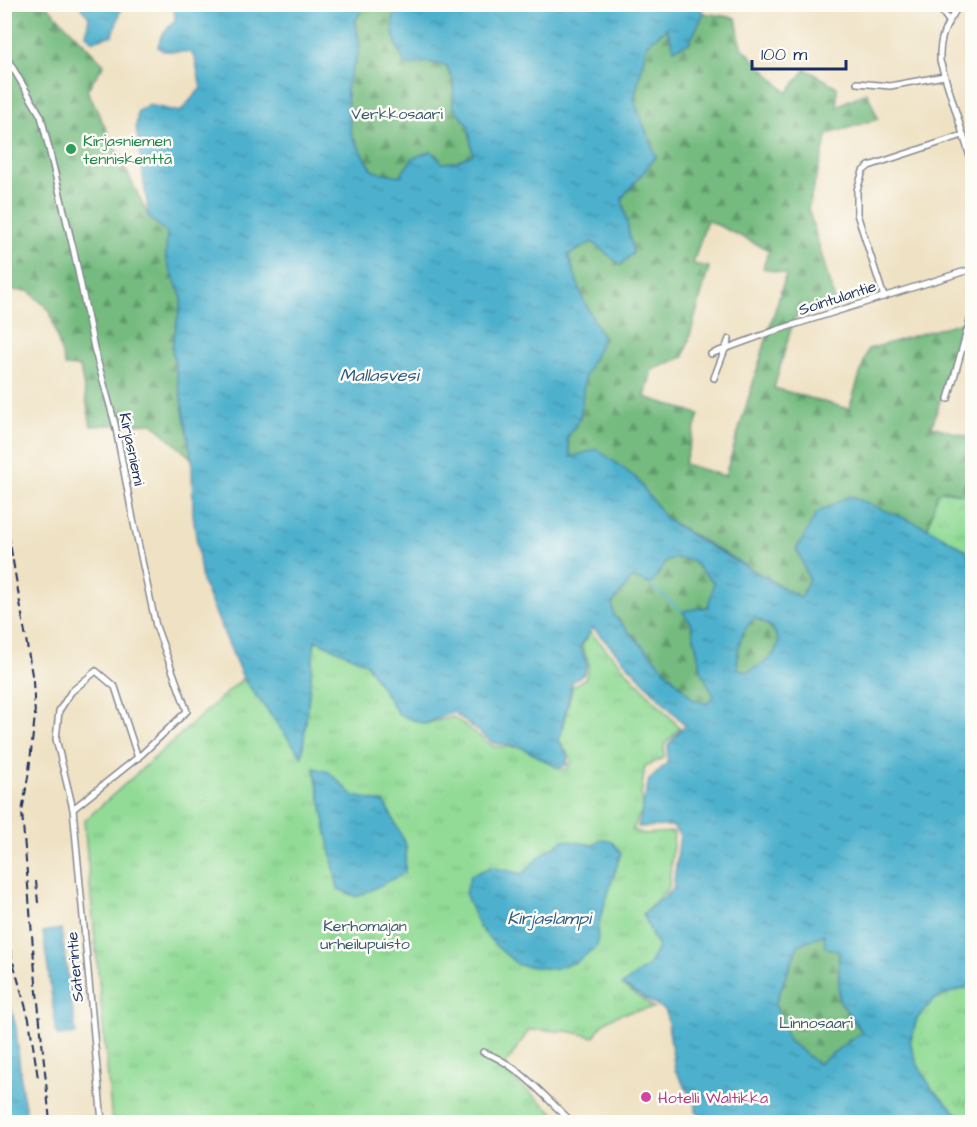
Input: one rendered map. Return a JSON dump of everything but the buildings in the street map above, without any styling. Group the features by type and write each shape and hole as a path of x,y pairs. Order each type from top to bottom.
{"street":[{"path":"936,4 949,21"},
{"path":"960,4 943,34 940,61 972,164"},
{"name":"Kirjasniemi","path":"4,52 40,116 74,252 94,348 116,424 156,626 187,711 138,758 73,809"},
{"path":"857,83 890,86 944,76"},
{"path":"884,297 856,214 857,190 863,171 869,166 963,135"},
{"name":"Sointulantie","path":"711,354 972,269"},
{"path":"948,399 972,313"},
{"path":"714,378 729,339"},
{"name":"Säterintie","path":"102,1122 73,809 56,739 59,711 71,692 96,671 115,687 138,758"},
{"path":"483,1052 506,1063 572,1122"}],"green space":[{"path":"4,5 46,5 104,64 87,90 149,217 167,233 166,259 182,298 172,348 192,459 152,423 91,426 80,367 65,366 50,311 29,291 5,290"},
{"name":"Verkkosaari","path":"365,5 399,5 395,12 393,27 396,43 406,65 427,62 446,66 454,83 453,106 468,125 473,154 456,162 442,163 413,158 400,176 373,171 351,134 346,88 360,47 355,21"},
{"path":"704,13 736,18 741,46 787,93 806,69 837,87 837,106 867,92 878,119 828,134 808,208 835,301 794,318 774,388 849,409 868,349 965,321 932,426 972,438 972,496 944,490 937,494 928,528 849,496 797,549 809,579 801,598 666,519 636,478 571,457 567,438 580,418 585,376 603,338 583,299 568,255 592,241 621,265 633,253 622,198 656,157 634,100 647,44 668,28 689,43","holes":["707,220 769,250 763,268 786,274 725,476 684,464 699,414 645,397 652,370 684,357 709,267 693,264"]},
{"path":"941,491 972,496 972,567 966,550 928,528 937,494"},
{"path":"674,558 691,560 715,583 708,607 683,611 691,623 702,672 714,696 707,704 694,700 614,616 612,604 633,576 651,585 666,561"},
{"path":"755,618 773,630 778,646 767,661 748,672 738,669 738,655 743,634"},
{"name":"Kerhomajan urheilupuisto","path":"590,632 680,728 664,745 664,758 645,766 641,794 645,810 638,817 633,830 644,834 674,832 669,887 643,914 658,948 648,966 622,985 654,1008 627,1012 612,1018 605,1022 594,1037 568,1031 529,1030 502,1070 565,1122 112,1122 84,821 243,678 302,756 315,640 366,663 399,715 425,724 453,717 494,747 521,747 558,768 567,770 572,759 559,741 573,686 586,678 589,664 582,646"},
{"name":"Linnosaari","path":"824,933 839,952 839,1000 862,1032 818,1064 789,1041 775,1004 798,945"},
{"path":"972,986 972,1122 965,1122 932,1089 917,1063 910,1042 917,1019 933,1000"}],"water":[{"name":"Mallasvesi","path":"697,4 704,13 689,43 674,49 667,28 647,44 634,100 656,157 622,198 633,253 621,265 592,242 568,255 583,299 603,338 585,376 580,418 567,438 571,457 597,449 636,478 666,519 801,598 809,579 797,549 817,513 849,496 928,528 966,550 972,567 972,986 933,1000 917,1019 910,1042 917,1063 932,1089 965,1122 711,1122 706,1115 702,1116 696,1112 696,1105 675,1070 666,1011 622,985 648,966 658,948 643,914 673,889 680,835 672,826 638,827 649,780 667,763 668,745 685,725 593,628 580,646 587,664 584,674 572,682 559,741 568,757 567,765 558,768 521,747 493,743 453,712 425,724 399,715 366,663 315,640 302,757 243,678 202,581 193,514 192,459 172,348 182,298 166,259 167,233 149,217 136,127 138,111 149,105 180,112 201,88 195,58 190,52 163,51 158,47 161,36 175,20 174,5 365,5 355,21 360,47 346,88 351,134 373,171 400,176 413,158 431,151 442,163 456,162 473,154 468,125 453,106 454,83 447,66 427,62 406,66 396,43 393,28 395,12 399,5","holes":["674,558 691,560 714,583 708,607 682,611 691,623 702,672 714,696 707,704 694,700 614,616 612,604 633,577 651,585 666,561","755,618 773,629 778,646 769,659 748,672 738,669 738,655 740,641","824,934 825,947 839,952 839,1000 862,1032 818,1064 789,1041 775,1004 798,945"]},
{"path":"79,5 122,5 113,35 93,41 86,35 89,17"},
{"path":"314,768 329,772 354,796 385,803 406,845 405,873 357,897 338,889"},
{"name":"Kirjaslampi","path":"601,839 612,842 621,853 599,922 597,946 576,962 553,969 518,965 479,927 465,893 471,875 491,867 523,874 539,857 563,840 593,845"},
{"path":"61,929 76,1034 57,1036 43,932"},
{"path":"4,982 16,1028 22,1092 28,1122 5,1122"}],"waterway":[{"path":"651,585 682,611"}],"railway":[{"path":"4,507 33,681 35,715 22,812 50,1122"},
{"path":"36,881 38,903"},
{"path":"4,898 6,931"},
{"path":"4,923 29,1019 38,1078"}],"place":[{"name":"Kirjasniemen tenniskenttä","path":"71,149"},
{"name":"Hotelli Waltikka","path":"646,1097"}]}
